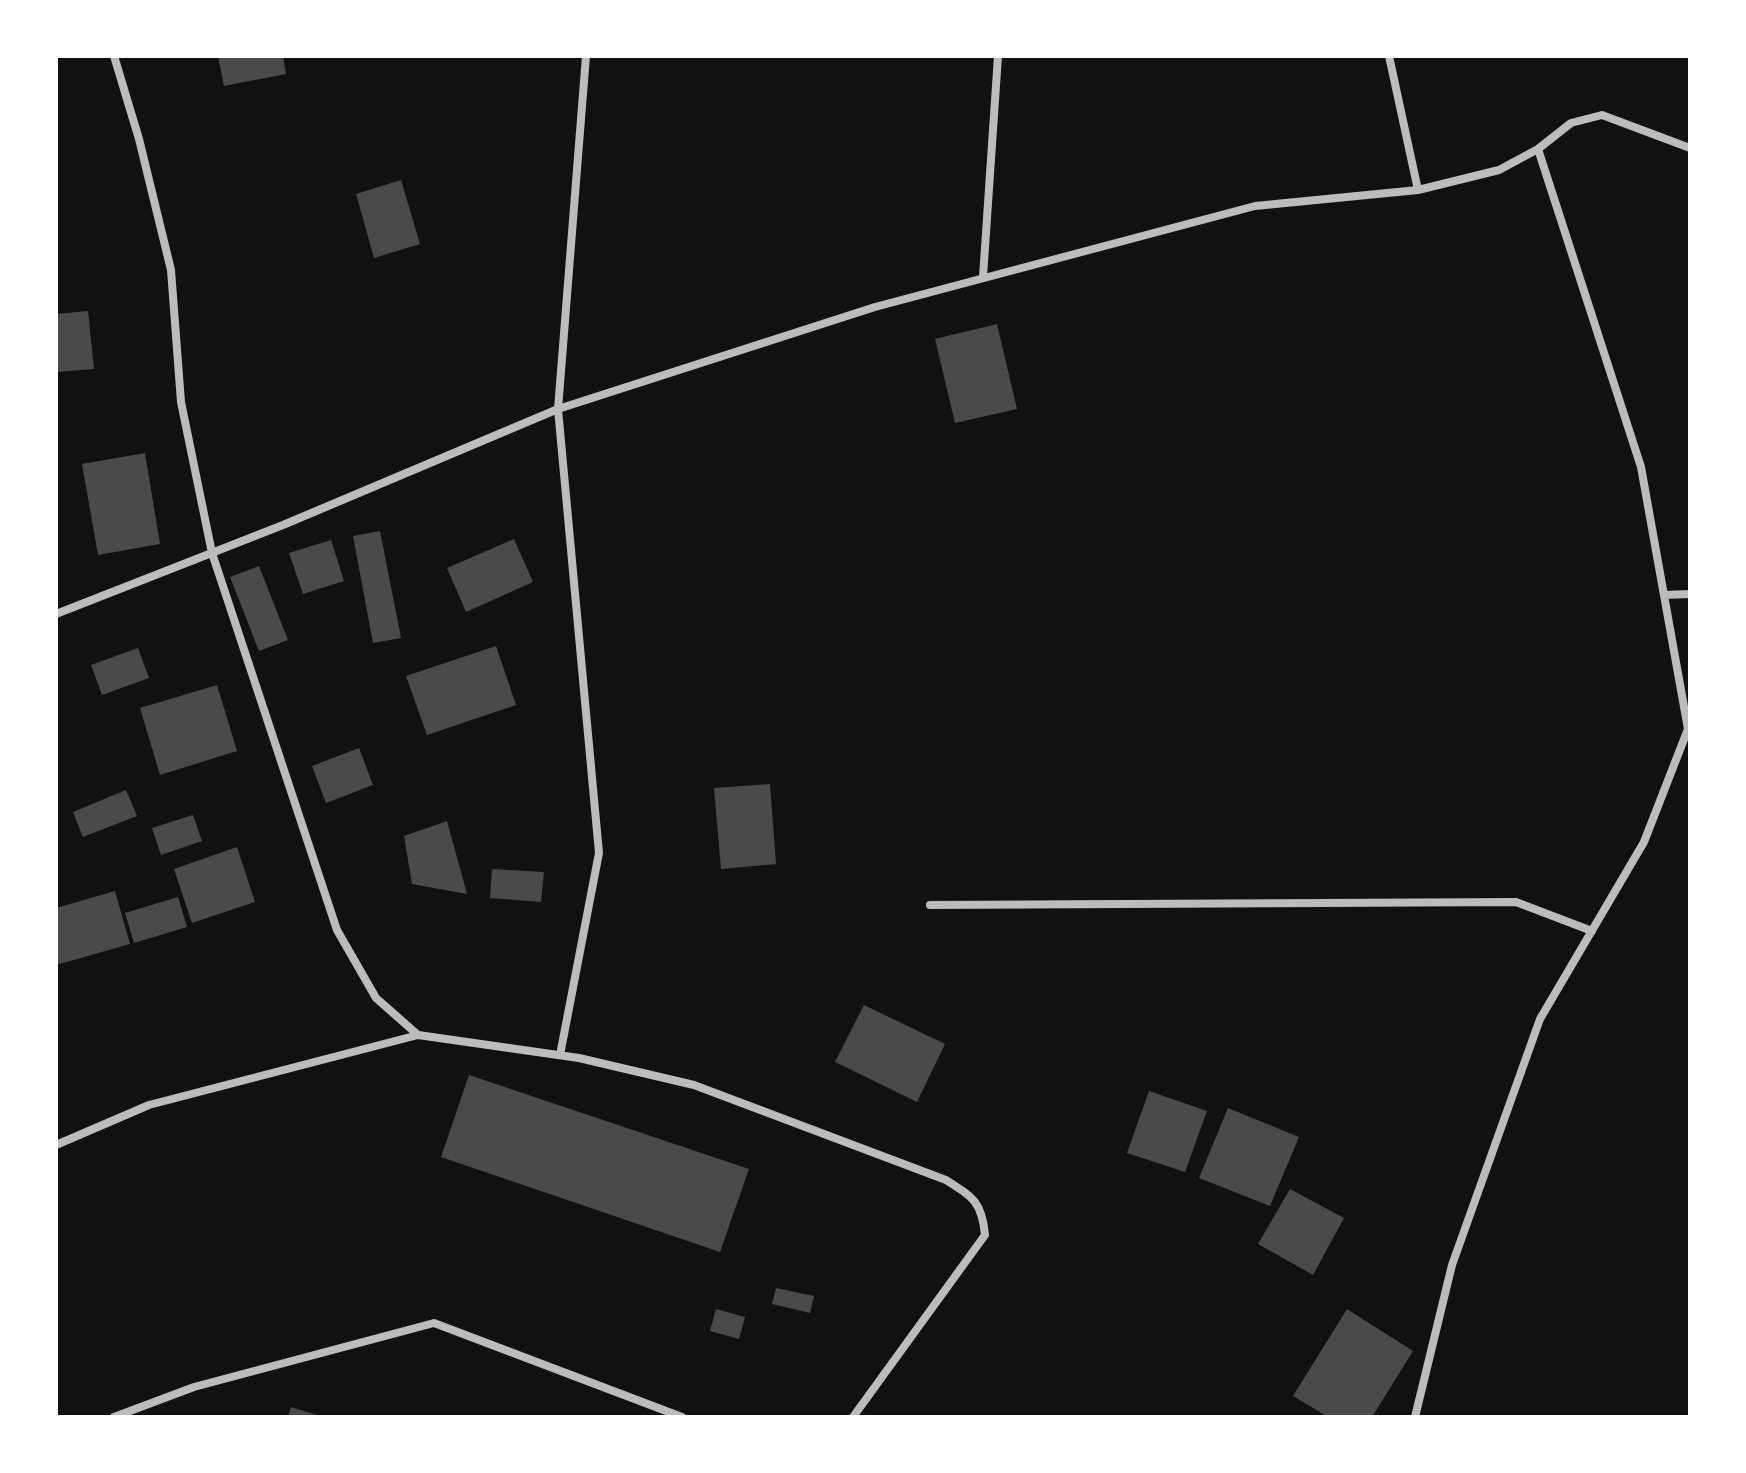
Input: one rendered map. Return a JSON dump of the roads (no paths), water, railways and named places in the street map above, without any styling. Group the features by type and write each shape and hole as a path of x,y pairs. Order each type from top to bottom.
{"street":[{"path":"114,56 139,139 171,270 181,402 212,553 337,930 376,998 418,1035"},
{"path":"560,1055 599,853 558,409 586,56"},
{"path":"983,277 998,56"},
{"path":"1389,56 1418,190"},
{"path":"56,614 212,553 558,409 800,329 983,277 1255,206 1418,190 1499,170 1538,149 1571,123 1602,115 1690,148"},
{"path":"1415,1417 1452,1265 1540,1019 1644,842 1688,729 1641,467 1538,149"},
{"path":"1664,595 1690,594"},
{"path":"930,905 1516,902 1592,931"},
{"path":"56,1145 149,1105 418,1035 560,1055 694,1085 946,1180 968,1194 983,1212 985,1235 853,1417"},
{"path":"114,1417 194,1387 434,1323 682,1417"}]}
